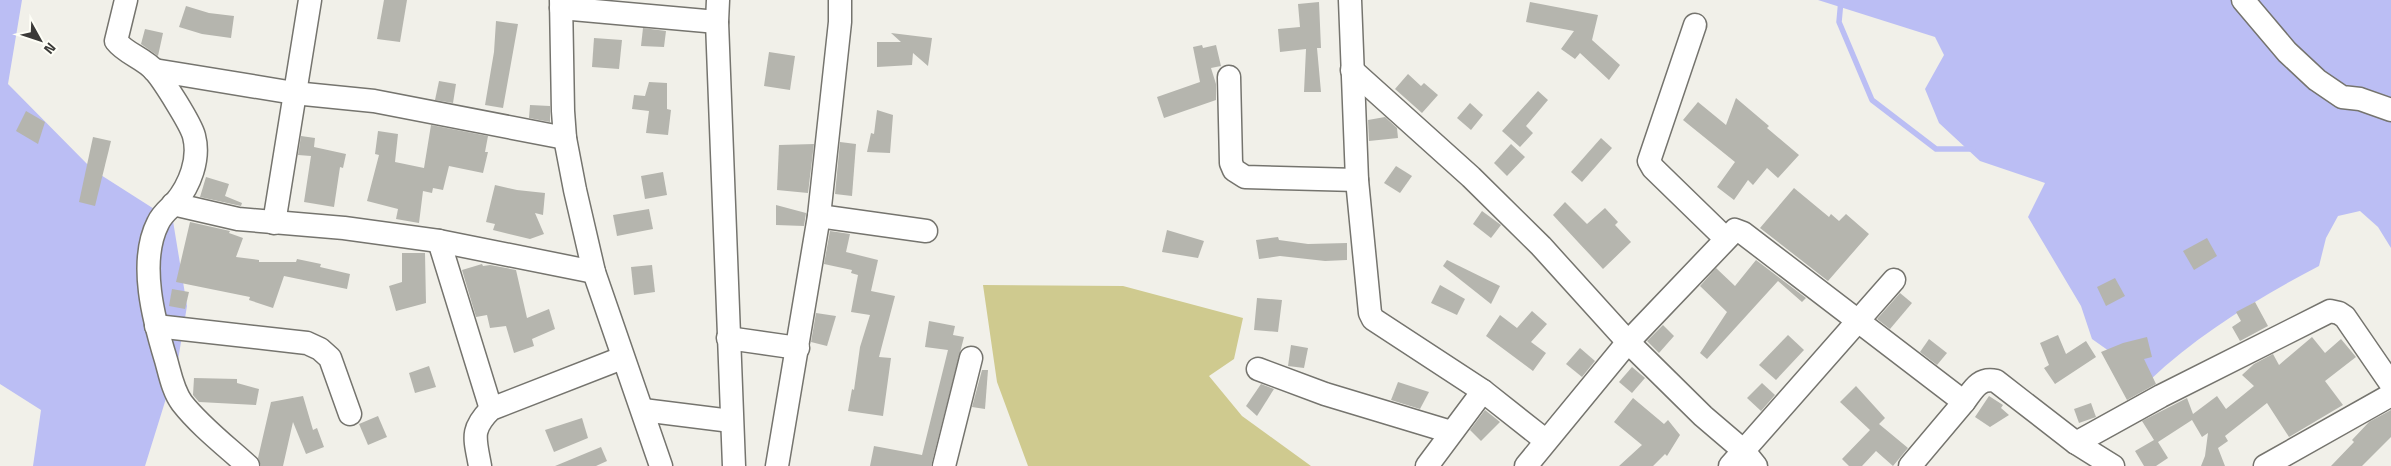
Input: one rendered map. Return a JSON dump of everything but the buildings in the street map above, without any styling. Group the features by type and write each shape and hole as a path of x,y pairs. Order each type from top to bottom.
{"street":[{"path":"126,0 116,40 120,46 154,70 193,134 196,147 195,162 189,182 158,222 152,238 150,267 151,304 156,326 173,386 181,401 248,466"},
{"path":"274,223 310,0"},
{"path":"718,0 716,22 734,466"},
{"path":"777,466 819,216 840,22 840,0"},
{"path":"1350,0 1357,180 1370,313 1373,319 1483,391 1545,440"},
{"path":"2243,0 2287,52 2317,80 2342,97 2360,99 2391,110"},
{"path":"661,466 643,410 622,358 594,272 574,190 565,138 561,4 716,22"},
{"path":"1695,24 1650,153 1649,161 1653,168 1725,238"},
{"path":"154,70 294,93 374,101 565,138"},
{"path":"1352,70 1472,177 1540,246 1628,342 1704,416 1743,461 1894,280"},
{"path":"1229,77 1231,163 1239,175 1245,177 1357,180"},
{"path":"173,204 231,217 274,223 344,228 439,241 594,272"},
{"path":"819,216 926,231"},
{"path":"1526,466 1545,440 1628,342 1725,238 1731,232 1739,230 1964,402"},
{"path":"439,241 491,409"},
{"path":"2076,443 2161,396 2330,311 2345,317 2391,384"},
{"path":"156,326 307,343 320,349 330,358 350,414"},
{"path":"728,338 798,348"},
{"path":"480,466 475,438 478,422 491,409 622,358"},
{"path":"944,466 971,358"},
{"path":"1258,369 1325,394 1451,432"},
{"path":"1910,466 1979,383 1987,379 1996,381 2098,462"},
{"path":"1427,466 1483,391"},
{"path":"2265,466 2391,395"},
{"path":"643,410 731,421"}],"shaded area":[{"path":"983,285 1123,286 1243,318 1234,359 1209,376 1242,416 1311,466 1028,466 997,382"}],"water":[{"path":"0,0 22,0 8,84 93,170 173,221 187,306 178,360 145,466 33,466 41,410 0,384"},
{"path":"1818,0 2391,0 2391,248 2378,227 2360,211 2338,216 2326,238 2319,266 2274,290 2230,317 2188,347 2150,380 2092,339 2081,306 2028,217 2045,183 1980,161 1939,123 1925,89 1944,55 1935,37"}],"waterway":[{"path":"1841,0 1839,22 1872,100 1936,149 1973,149"}]}
